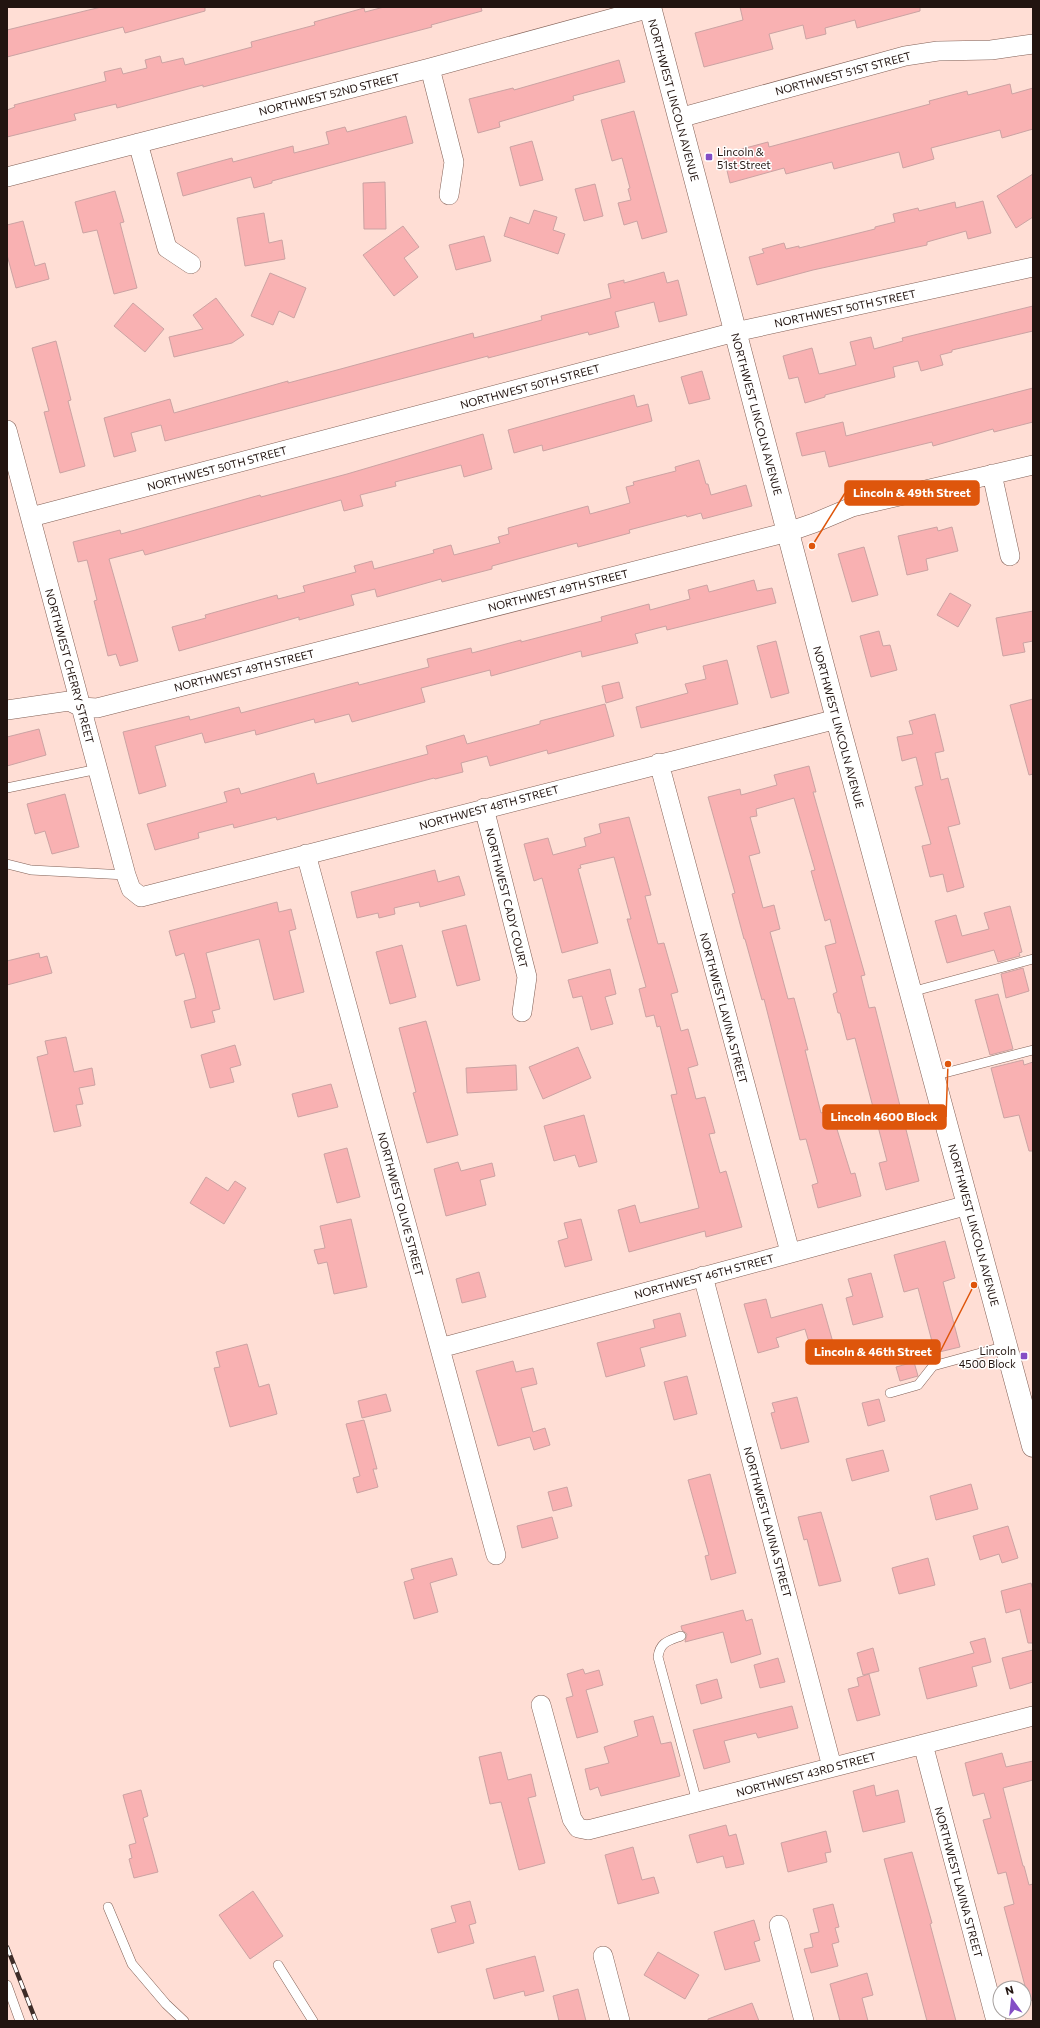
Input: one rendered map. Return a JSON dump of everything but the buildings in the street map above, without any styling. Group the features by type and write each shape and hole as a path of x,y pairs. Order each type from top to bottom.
{"street":[{"name":"NORTHWEST 52ND STREET","path":"7,178 430,68 650,8"},
{"name":"NORTHWEST LINCOLN AVENUE","path":"650,8 837,718 1033,1446"},
{"name":"NORTHWEST 51ST STREET","path":"679,118 905,56 938,51 991,50 1033,44"},
{"path":"430,68 454,162 450,195"},
{"path":"138,143 167,248 191,264"},
{"name":"NORTHWEST 50TH STREET","path":"31,517 735,332 1033,267"},
{"name":"NORTHWEST CHERRY STREET","path":"7,430 126,875 131,889 141,897"},
{"name":"NORTHWEST 49TH STREET","path":"7,710 69,701 81,707 97,708 788,532 852,507 1033,465"},
{"path":"992,474 1010,556"},
{"name":"NORTHWEST 48TH STREET","path":"141,897 837,718"},
{"name":"NORTHWEST LAVINA STREET","path":"659,763 790,1252"},
{"name":"NORTHWEST CADY COURT","path":"484,808 527,977 522,1012"},
{"name":"NORTHWEST OLIVE STREET","path":"306,854 496,1555"},
{"name":"NORTHWEST 46TH STREET","path":"440,1348 968,1205"},
{"name":"NORTHWEST LAVINA STREET","path":"703,1276 832,1767"},
{"name":"NORTHWEST 43RD STREET","path":"541,1705 572,1819 578,1828 588,1830 601,1828 1033,1716"},
{"name":"NORTHWEST LAVINA STREET","path":"923,1744 996,2021"},
{"path":"778,1925 804,2021"},
{"path":"603,1956 620,2021"}],"lane":[{"path":"7,788 98,769"},
{"path":"7,864 31,870 126,875"},
{"path":"911,992 1033,959"},
{"path":"934,1076 1033,1050"},
{"path":"890,1393 918,1385 933,1366 1006,1346"},
{"path":"681,1636 663,1642 658,1657 697,1802"},
{"path":"108,1907 123,1946 132,1964 166,2004 184,2021"},
{"path":"278,1965 313,2021"},
{"path":"7,1985 20,2021"}],"railway":[{"path":"7,1947 36,2021"}],"place":[{"name":"Lincoln & 51st Street","path":"709,157"},
{"name":"Lincoln & 49th Street","path":"812,546"},
{"name":"Lincoln 4600 Block","path":"948,1064"},
{"name":"Lincoln & 46th Street","path":"974,1285"},
{"name":"Lincoln 4500 Block","path":"1024,1356"}]}
